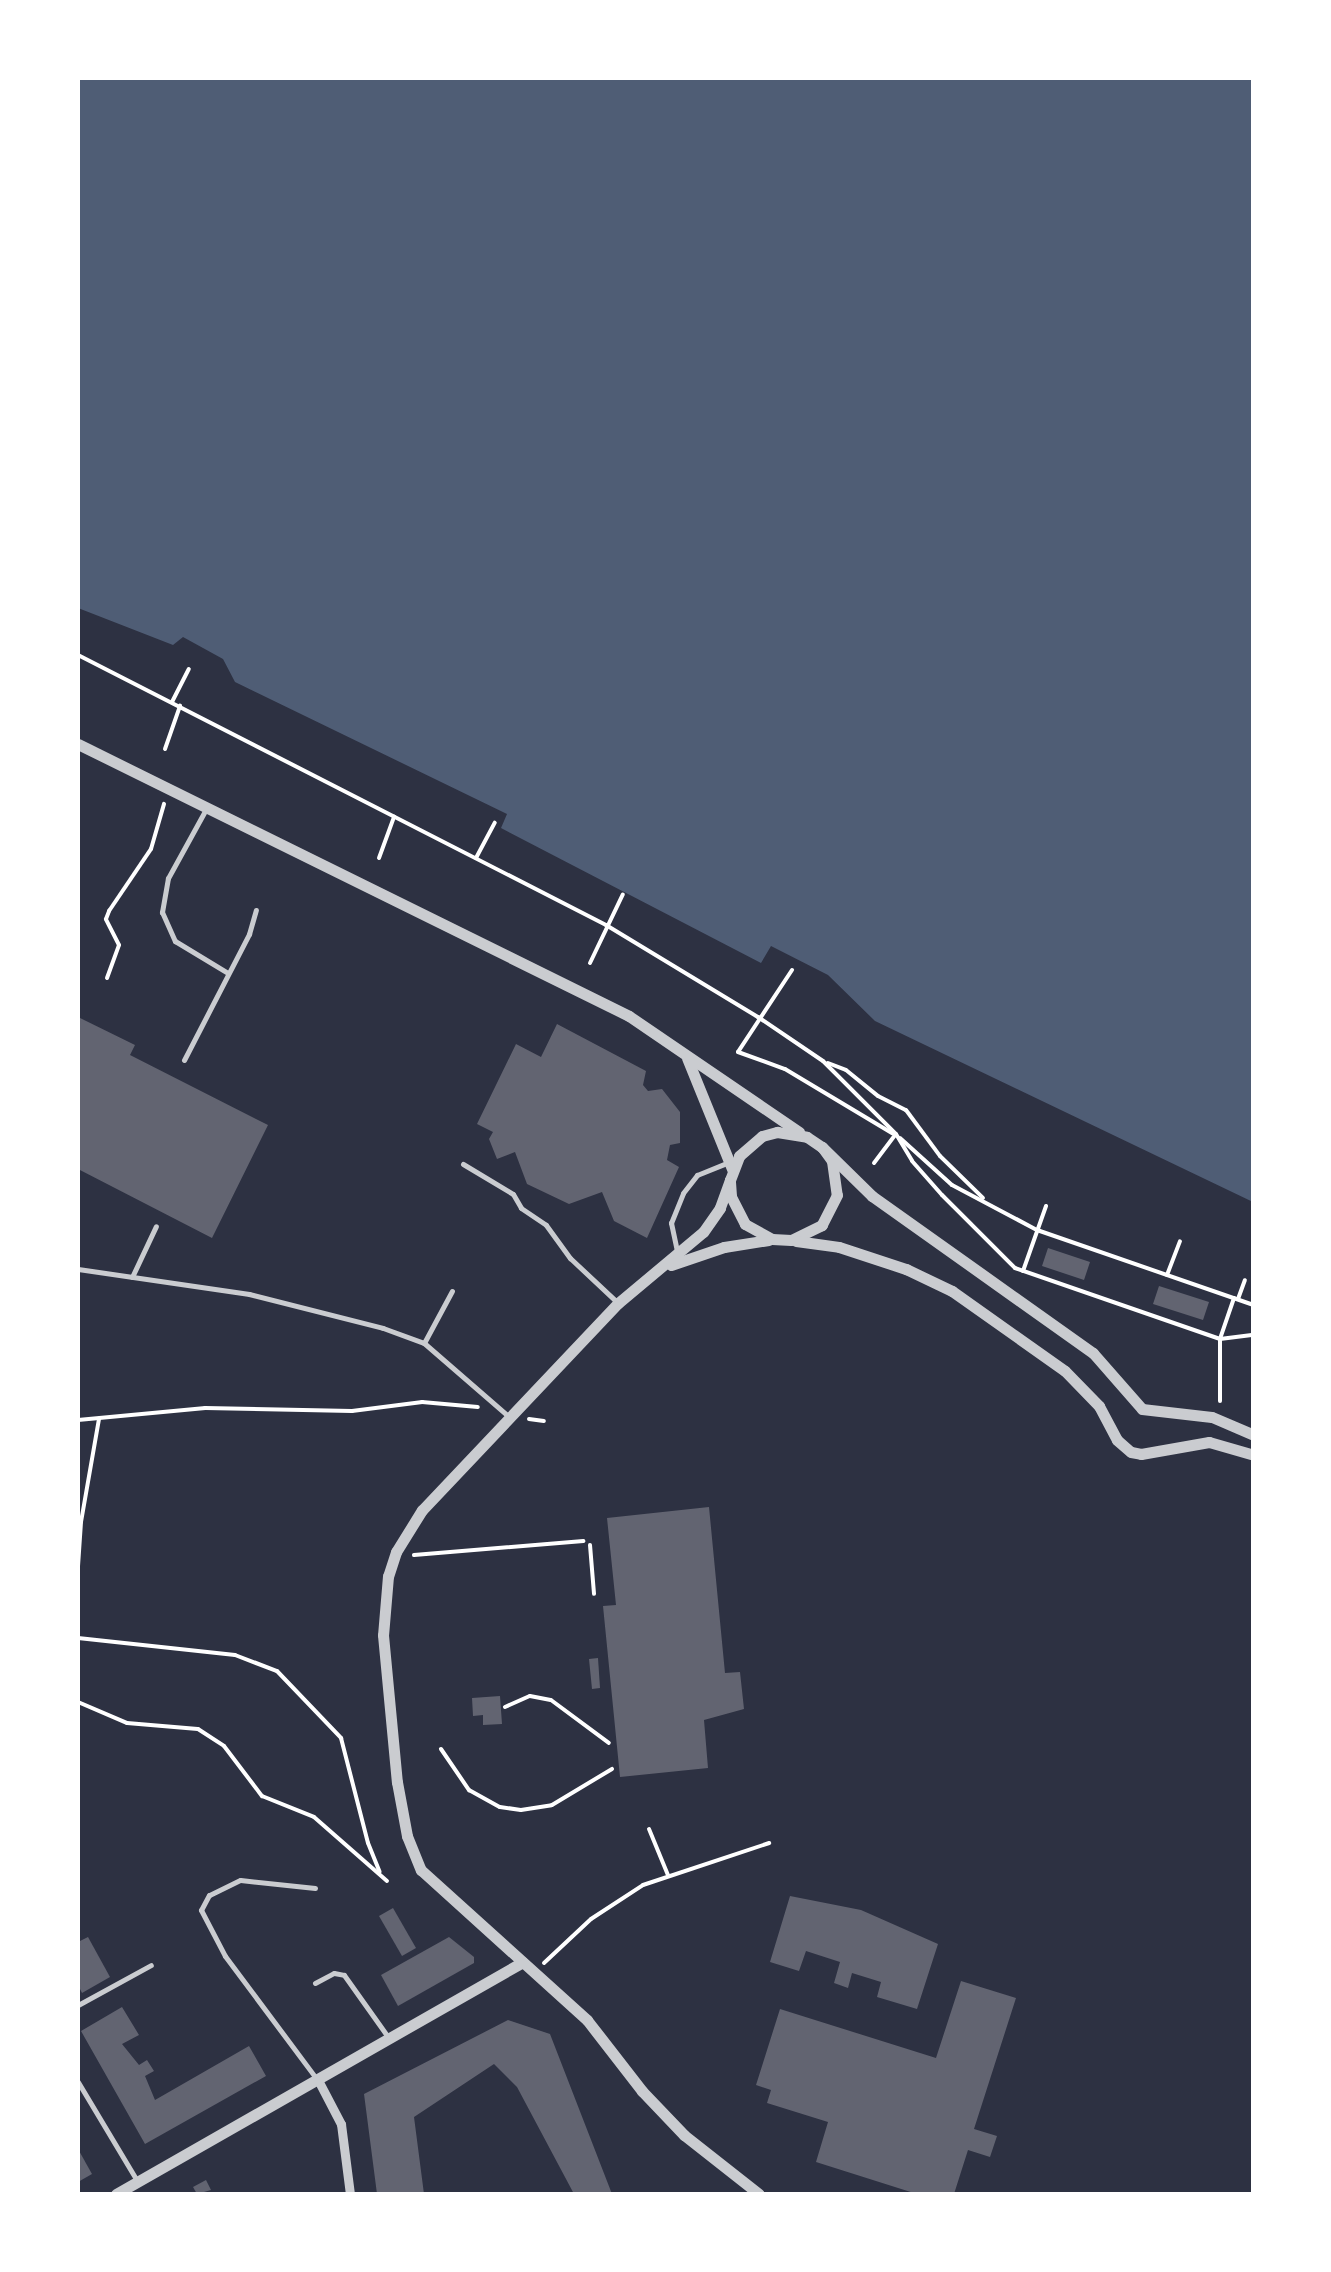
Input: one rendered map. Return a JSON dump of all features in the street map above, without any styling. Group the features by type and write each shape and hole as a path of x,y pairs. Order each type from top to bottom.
{"street":[{"path":"78,744 629,1016 822,1147 887,1208 1094,1353 1142,1409 1212,1417 1254,1435"},
{"path":"687,1058 733,1167 730,1196 745,1224 772,1239"},
{"path":"759,2194 672,2124 595,2029 421,1870 407,1836 384,1665 384,1603 394,1557 422,1510 618,1303 712,1222 733,1167 762,1136 792,1132 807,1137"},
{"path":"791,1240 822,1225 838,1195 832,1161 822,1147"},
{"path":"659,1270 709,1250 772,1239 838,1247 888,1263 952,1291 1066,1371 1099,1406 1123,1448 1141,1454 1209,1442 1254,1455"},
{"path":"116,2194 522,1962"},
{"path":"318,2080 342,2124 350,2194"}],"lane":[{"path":"206,810 168,878 162,912 175,941 228,973"},
{"path":"184,1060 256,910"},
{"path":"462,1164 513,1194 521,1208 546,1225 583,1272 618,1303"},
{"path":"678,1254 671,1223 683,1193 697,1175 733,1167"},
{"path":"132,1276 156,1226"},
{"path":"78,1269 281,1301 424,1343 510,1417"},
{"path":"424,1343 452,1291"},
{"path":"314,1888 240,1880 209,1895 201,1910 225,1956 318,2080"},
{"path":"78,2005 151,1964"},
{"path":"315,1983 334,1973 344,1976 390,2040"},
{"path":"78,2082 138,2182"}],"path":[{"path":"78,655 606,926 758,1017 823,1061 952,1185 1038,1230 1254,1305"},
{"path":"172,702 189,669"},
{"path":"164,749 180,706"},
{"path":"107,978 119,946 106,920 108,910 151,849 170,792"},
{"path":"379,858 394,817"},
{"path":"476,858 495,823"},
{"path":"590,962 623,894"},
{"path":"792,970 738,1052 785,1068 896,1134 912,1161 942,1196 1023,1272 1220,1339 1254,1335"},
{"path":"823,1061 846,1070 882,1098 906,1110 940,1156 987,1202"},
{"path":"874,1163 896,1134"},
{"path":"1023,1272 1046,1206"},
{"path":"1167,1275 1180,1241"},
{"path":"1220,1401 1220,1339 1245,1280"},
{"path":"78,1420 204,1408 352,1410 422,1402 462,1407"},
{"path":"78,1566 99,1419"},
{"path":"394,1557 583,1541"},
{"path":"590,1545 594,1594"},
{"path":"78,1638 235,1655 277,1671 341,1738 368,1842 380,1872"},
{"path":"505,1708 530,1696 551,1700 609,1743"},
{"path":"78,1702 127,1723 198,1728 224,1746 262,1796 314,1818 387,1881"},
{"path":"441,1748 469,1790 500,1807 520,1810 552,1805 612,1769"},
{"path":"649,1830 668,1875"},
{"path":"536,1973 590,1919 620,1898 668,1875 769,1843"}],"water":[{"path":"78,78 1253,78 1253,1202 875,1021 828,975 771,946 761,963 501,828 507,814 235,682 223,659 183,637 173,645 78,608"}],"building":[{"path":"78,1017 135,1045 130,1055 268,1125 212,1238 78,1169"},
{"path":"557,1024 646,1071 643,1085 648,1091 662,1089 680,1112 680,1143 670,1145 667,1160 679,1167 647,1238 614,1221 602,1192 569,1204 527,1184 515,1152 497,1159 489,1139 493,1132 477,1124 516,1044 541,1057"},
{"path":"1048,1248 1090,1262 1084,1280 1042,1266"},
{"path":"1159,1286 1209,1302 1203,1320 1153,1304"},
{"path":"709,1507 725,1673 740,1672 744,1709 704,1720 708,1768 620,1777 603,1606 616,1605 607,1518"},
{"path":"598,1658 600,1688 592,1689 589,1659"},
{"path":"500,1696 502,1724 483,1725 483,1715 473,1716 472,1698"},
{"path":"790,1896 861,1910 938,1944 917,2009 877,1997 881,1982 852,1973 848,1988 834,1983 840,1962 806,1951 799,1971 770,1962"},
{"path":"393,1908 416,1948 402,1956 379,1916"},
{"path":"88,1937 110,1977 82,1993 78,1985 78,1942"},
{"path":"449,1937 474,1957 474,1963 398,2006 381,1975"},
{"path":"961,1981 1016,1998 974,2129 997,2136 990,2157 968,2150 954,2194 917,2194 816,2162 828,2122 767,2103 771,2090 756,2085 780,2009 936,2058"},
{"path":"122,2007 139,2035 122,2044 139,2065 147,2060 154,2071 145,2076 155,2100 249,2046 266,2076 145,2144 81,2031"},
{"path":"508,2020 550,2034 612,2194 574,2194 517,2087 494,2064 414,2117 424,2194 377,2194 364,2094"},
{"path":"78,2149 92,2174 78,2182"},
{"path":"206,2180 211,2190 197,2194 193,2187"}]}
